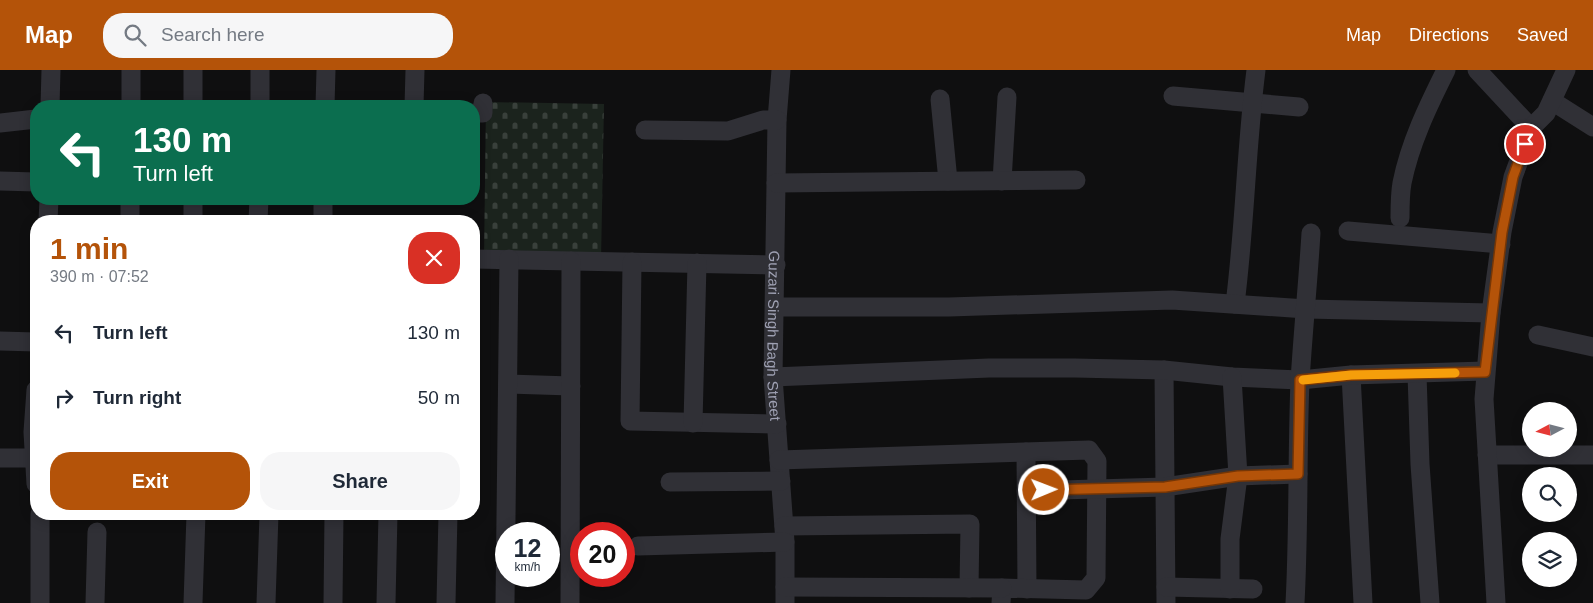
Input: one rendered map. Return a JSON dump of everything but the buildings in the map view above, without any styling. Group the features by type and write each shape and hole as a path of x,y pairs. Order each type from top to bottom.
{"street":[{"path":"50,100 51,70"},
{"path":"131,70 131,100"},
{"path":"193,70 193,100"},
{"path":"260,70 260,100"},
{"path":"325,100 326,70"},
{"path":"414,100 415,70"},
{"name":"Guzari Singh Bagh Street","path":"782,70 777,120 774,377 784,534 785,595"},
{"path":"1235,304 1242,245 1256,70"},
{"path":"1400,218 1402,185 1408,157 1446,70"},
{"path":"1477,70 1531,128"},
{"path":"1496,603 1484,399 1491,313 1513,177 1531,128 1546,113 1566,70"},
{"path":"1173,96 1299,108"},
{"path":"1002,181 1007,97"},
{"path":"940,99 948,181"},
{"path":"1552,101 1593,127"},
{"path":"0,122 30,120"},
{"path":"645,130 728,131 763,120 777,120"},
{"path":"776,182 1076,180"},
{"path":"0,181 30,182"},
{"path":"1348,231 1501,244"},
{"path":"1295,603 1298,552 1300,380 1311,233"},
{"path":"480,259 776,265"},
{"path":"505,603 509,259"},
{"path":"570,603 571,261"},
{"path":"632,262 630,421 777,424"},
{"path":"693,423 697,263"},
{"path":"775,307 949,307 1172,300 1306,309 1491,313"},
{"path":"1538,336 1593,347"},
{"path":"0,341 30,342"},
{"path":"774,377 989,368 1164,370 1232,377 1300,380 1351,375 1485,372"},
{"path":"1164,370 1166,595 1230,589 1253,589"},
{"path":"1417,374 1420,456 1430,603"},
{"path":"1351,375 1362,603"},
{"path":"1230,589 1230,539 1238,476 1232,377"},
{"path":"508,384 571,386"},
{"path":"779,460 1089,450 1097,461 1096,578 1086,590 1027,589 1001,596 969,588 785,595"},
{"path":"1026,452 1027,589"},
{"path":"1487,454 1593,455"},
{"path":"0,458 30,458"},
{"path":"1026,491 1165,487 1238,476 1298,474"},
{"path":"670,482 781,481"},
{"path":"40,520 40,603"},
{"path":"193,603 196,520"},
{"path":"266,603 269,520"},
{"path":"333,603 334,520"},
{"path":"386,603 388,520"},
{"path":"446,603 448,520"},
{"path":"638,546 784,534 970,524 969,588"},
{"path":"95,603 97,532"}],"green space":[{"path":"486,102 604,104 601,260 484,259"}],"slow traffic":[{"path":"1303,380 1351,375 1455,373"}],"route":[{"path":"1044,490 1165,487 1238,476 1298,474 1300,380 1351,375 1485,372 1502,232 1513,177 1525,144"}]}
